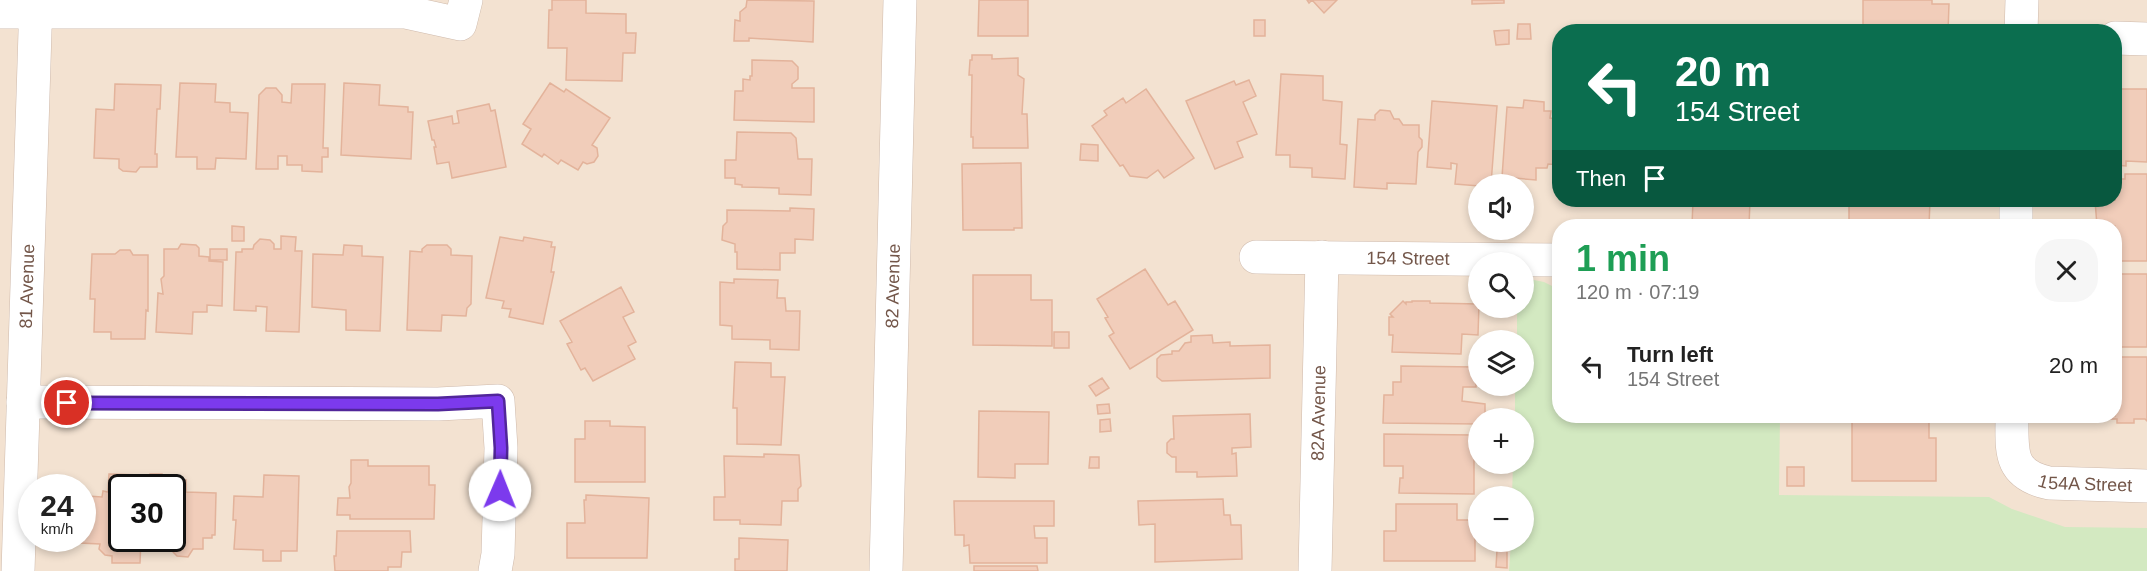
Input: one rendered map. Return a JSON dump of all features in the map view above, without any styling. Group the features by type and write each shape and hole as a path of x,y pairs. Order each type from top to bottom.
{"street":[{"path":"0,12 36,6 405,12 460,24 466,0"},
{"name":"82 Avenue","path":"886,571 900,0"},
{"path":"2021,24 2022,0"},
{"name":"81 Avenue","path":"18,571 36,6"},
{"path":"2122,38 2147,39"},
{"name":"154 Street","path":"1256,257 1552,260"},
{"name":"82A Avenue","path":"1315,571 1322,257"},
{"path":"23,402 438,404 498,401 501,448 498,554 495,571"},
{"name":"154A Street","path":"2012,423 2017,464 2025,474 2037,480 2049,483 2147,486"}],"shaded area":[{"path":"0,0 2147,0 2147,571 0,571"}],"green space":[{"path":"1534,280 1552,286 1552,423 1780,423 1779,495 1989,497 2012,509 2065,527 2147,528 2147,571 1509,571 1510,552 1534,552 1534,486 1512,486 1513,474 1534,474 1534,408 1515,408 1515,396 1534,396 1534,330 1517,330 1517,318 1534,318"}],"building":[{"path":"552,0 586,0 586,13 626,14 626,33 636,33 635,53 623,53 622,81 566,80 567,48 548,48 549,10 552,10"},
{"path":"747,0 814,1 813,42 749,38 749,41 734,41 735,20 740,21 740,12 746,7"},
{"path":"979,0 1028,0 1028,36 978,36"},
{"path":"1312,0 1337,0 1324,13"},
{"path":"1472,0 1504,0 1504,3 1472,4"},
{"path":"1863,0 1932,0 1932,4 1949,4 1948,24 1863,24"},
{"path":"1254,20 1265,20 1265,36 1254,36"},
{"path":"1518,24 1530,24 1531,39 1517,39"},
{"path":"1509,30 1509,44 1496,45 1494,31"},
{"path":"972,55 992,55 992,59 1018,58 1018,75 1024,79 1022,114 1027,114 1028,148 973,148 973,137 971,137 972,75 969,75"},
{"path":"752,60 792,61 798,67 798,79 792,84 792,88 814,88 814,122 734,120 735,91 743,91 743,79 750,80"},
{"path":"1281,74 1323,76 1323,100 1342,102 1340,144 1347,145 1345,179 1312,177 1312,168 1290,167 1290,155 1276,155"},
{"path":"1249,80 1256,96 1243,102 1257,134 1237,142 1243,157 1215,169 1186,101 1234,81 1236,85"},
{"path":"180,83 216,84 215,102 230,103 230,112 248,113 246,159 216,158 215,169 197,169 197,157 176,157"},
{"path":"344,83 380,85 379,105 408,107 408,112 413,112 411,159 341,155"},
{"path":"550,83 564,92 566,89 610,118 592,145 597,148 598,156 594,162 587,164 583,162 578,170 561,160 558,164 544,154 542,157 522,144 531,129 523,124"},
{"path":"115,84 161,85 160,109 157,109 155,154 157,154 157,167 140,167 136,172 123,171 119,168 119,159 94,158 96,109 114,110"},
{"path":"292,84 325,84 323,148 328,148 328,157 322,157 322,172 302,171 302,165 287,165 287,156 278,156 278,169 256,169 259,95 266,88 276,88 282,95 282,102 291,103"},
{"path":"1146,89 1194,158 1164,178 1158,170 1147,178 1130,176 1123,165 1120,166 1092,126 1107,115 1104,111 1123,98 1126,103"},
{"path":"2122,89 2147,89 2147,162 2126,161 2126,166 2122,166"},
{"path":"1524,100 1544,102 1544,111 1551,111 1552,164 1548,164 1547,168 1536,168 1536,180 1534,180 1534,174 1502,174 1507,107 1523,108"},
{"path":"1432,101 1497,106 1492,174 1468,174 1468,185 1455,184 1457,164 1451,163 1451,169 1427,167"},
{"path":"489,104 491,111 495,110 506,167 452,178 449,162 437,164 434,147 436,147 428,121 452,116 453,124 459,123 457,111"},
{"path":"1380,110 1390,111 1394,119 1399,119 1403,125 1419,125 1422,147 1418,152 1416,184 1387,183 1387,189 1354,187 1358,119 1375,120 1375,115"},
{"path":"737,132 791,133 796,138 798,159 812,159 811,195 779,194 779,188 742,187 742,185 735,184 735,178 725,178 725,160 736,160"},
{"path":"1081,144 1098,145 1098,161 1080,160"},
{"path":"1021,163 1022,228 963,230 962,164"},
{"path":"2125,174 2147,174 2147,261 2122,261 2122,219 2096,219 2096,207 2122,207 2122,179 2125,179"},
{"path":"1693,207 1750,207 1749,219 1692,219"},
{"path":"1849,207 1930,207 1929,219 1849,219"},
{"path":"790,208 814,209 813,240 795,239 795,253 780,253 780,270 737,269 735,244 722,240 723,226 727,222 727,210 790,211"},
{"path":"232,226 244,227 244,241 232,241"},
{"path":"281,236 296,237 295,251 302,251 299,332 266,331 267,307 256,306 256,311 234,310 236,252 242,252 242,249 253,249 260,239 270,240 274,244 274,249 281,249"},
{"path":"500,237 523,241 524,237 552,242 551,247 555,247 551,272 554,272 543,324 509,317 511,309 502,308 504,301 486,298"},
{"path":"181,244 196,245 199,248 199,256 209,257 209,261 223,262 222,306 207,305 207,312 193,312 192,334 156,332 158,293 163,294 161,279 164,276 164,249 178,249"},
{"path":"344,245 362,246 362,256 383,257 380,331 346,330 346,310 312,307 313,254 343,255"},
{"path":"427,245 447,245 451,249 451,255 472,256 471,304 467,308 466,316 442,315 441,331 407,330 410,251 422,252"},
{"path":"210,249 227,249 227,260 210,260"},
{"path":"120,250 130,250 133,255 148,255 148,311 146,310 145,339 111,339 111,332 94,332 95,299 90,299 92,254 115,254"},
{"path":"1145,269 1168,305 1175,301 1193,330 1130,369 1109,336 1114,333 1097,299"},
{"path":"2122,274 2147,274 2147,347 2122,347"},
{"path":"973,275 1031,275 1031,300 1052,300 1052,346 973,345"},
{"path":"734,279 778,280 777,298 785,298 786,311 800,311 799,350 770,349 770,340 732,339 732,326 720,325 720,282 734,283"},
{"path":"621,287 634,312 623,317 636,342 628,346 635,359 593,381 585,368 581,370 567,344 572,342 560,321"},
{"path":"1403,301 1406,304 1412,301 1468,304 1468,318 1479,318 1478,330 1468,330 1468,334 1462,334 1461,354 1392,352 1393,335 1389,335 1389,317 1393,317 1390,314"},
{"path":"1054,332 1069,332 1069,348 1054,348"},
{"path":"1212,335 1213,343 1230,342 1230,346 1270,345 1270,378 1162,381 1157,377 1157,359 1161,355 1179,351 1185,343 1191,342 1191,336"},
{"path":"2122,357 2147,357 2147,421 2134,419 2134,423 2122,423"},
{"path":"735,362 771,363 771,377 785,377 781,445 737,444 737,408 733,408"},
{"path":"1401,366 1468,367 1468,387 1463,387 1462,401 1485,404 1485,408 1468,408 1468,424 1383,423 1384,395 1393,395 1393,382 1401,382"},
{"path":"1102,378 1109,388 1096,396 1089,386"},
{"path":"1109,404 1110,413 1098,414 1097,405"},
{"path":"979,411 1049,412 1048,464 1015,464 1015,478 978,477"},
{"path":"1250,414 1251,447 1232,448 1232,454 1236,453 1237,476 1197,477 1197,472 1176,472 1176,457 1167,453 1167,443 1174,439 1173,416"},
{"path":"1110,419 1111,431 1100,432 1100,420"},
{"path":"585,421 610,421 610,426 645,427 645,482 575,482 575,439 585,439"},
{"path":"1852,423 1929,423 1929,438 1936,438 1936,481 1852,481"},
{"path":"1384,434 1468,435 1468,474 1474,474 1474,486 1468,486 1468,494 1399,493 1403,466 1384,466"},
{"path":"764,454 799,455 801,486 798,489 798,501 782,501 781,525 740,524 740,520 714,520 714,497 725,497 724,456 764,457"},
{"path":"1090,457 1099,457 1099,468 1089,468"},
{"path":"351,460 368,460 368,466 429,466 429,485 435,485 434,519 350,519 350,515 337,515 338,498 350,498"},
{"path":"1787,467 1804,467 1804,486 1787,486"},
{"path":"264,475 299,476 297,551 281,551 281,561 263,561 263,550 234,549 236,520 233,520 234,496 263,497"},
{"path":"103,491 108,492 108,552 140,552 140,563 112,563 112,556 105,555 99,549 100,544 96,544 96,497 102,497"},
{"path":"186,492 216,493 215,535 212,535 212,538 203,538 203,549 193,549 188,557 177,556 173,552 186,552"},
{"path":"586,495 649,498 647,558 567,558 567,523 585,523 584,500 586,500"},
{"path":"1223,499 1224,515 1230,515 1231,525 1241,525 1242,559 1155,562 1155,524 1139,525 1138,501"},
{"path":"954,501 1054,501 1054,526 1034,526 1035,538 1047,538 1047,563 970,563 969,545 964,546 964,535 955,535"},
{"path":"1396,504 1457,504 1457,520 1468,520 1468,552 1475,552 1475,561 1384,561 1384,531 1396,531"},
{"path":"337,531 410,531 411,552 402,552 401,567 388,567 388,571 335,571"},
{"path":"739,538 788,540 787,571 735,571 735,559 739,559"},
{"path":"1497,552 1507,552 1507,568 1496,567"},
{"path":"974,566 1037,566 1038,571 974,571"}],"route":[{"path":"67,403 438,404 498,401 501,448 500,490"}]}
